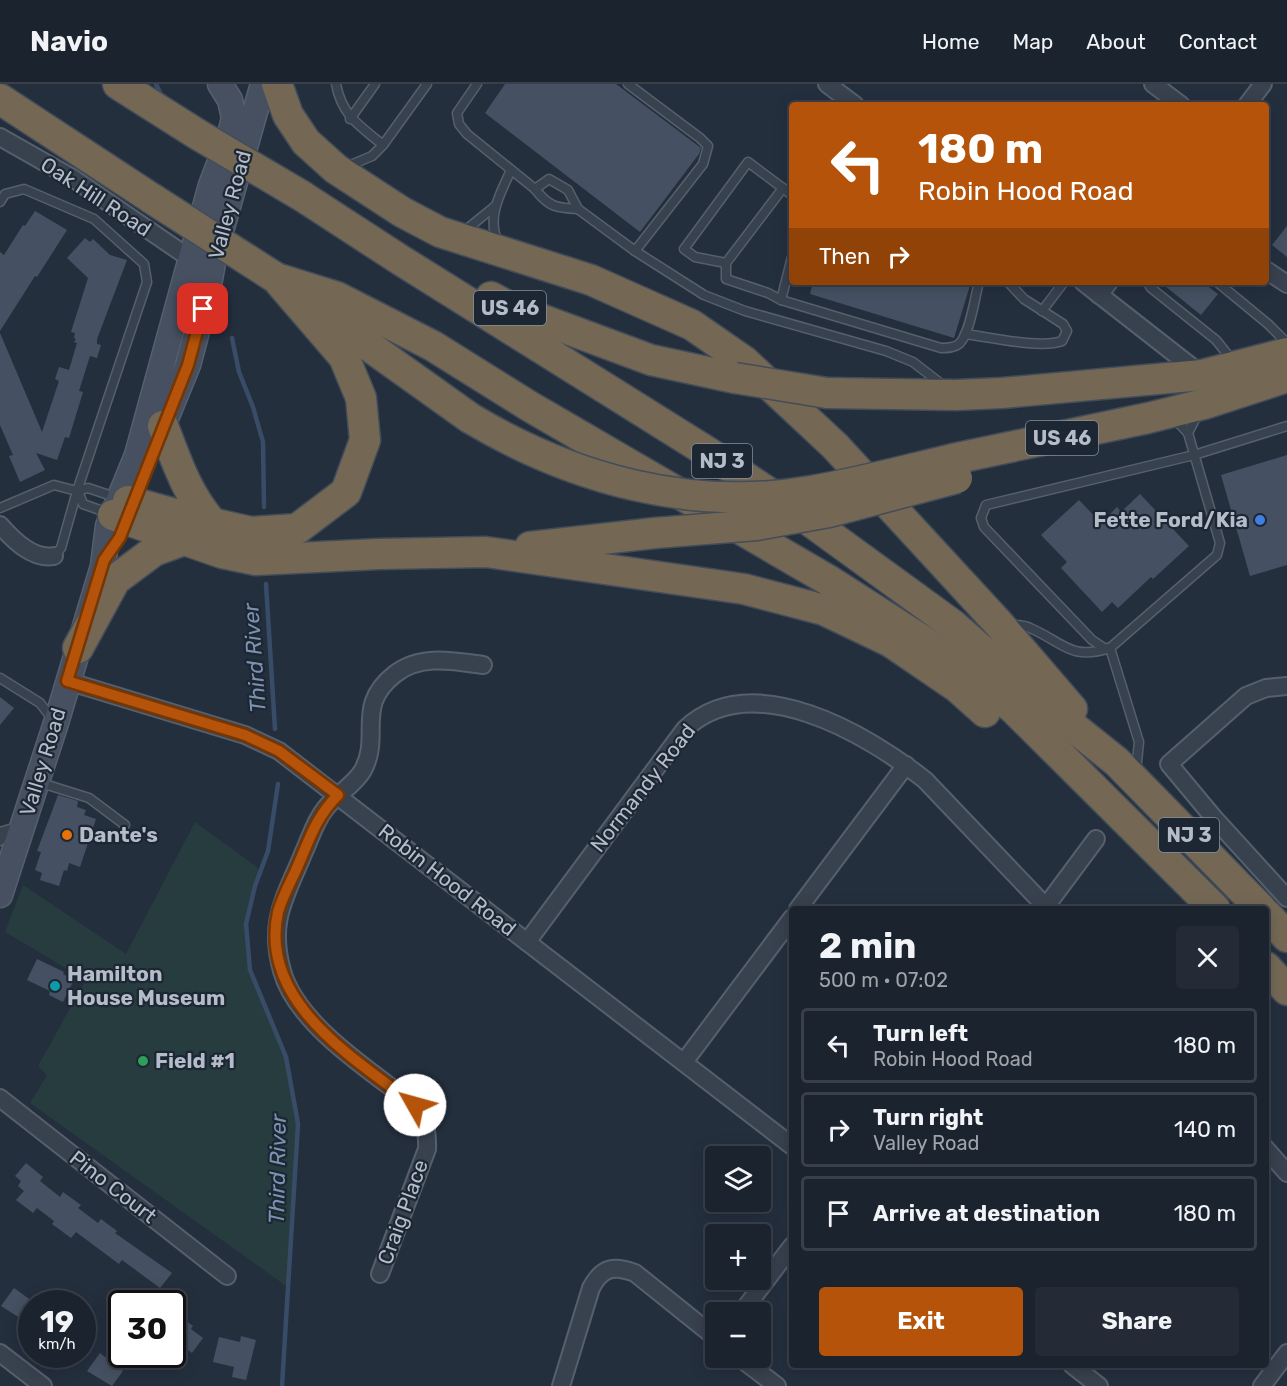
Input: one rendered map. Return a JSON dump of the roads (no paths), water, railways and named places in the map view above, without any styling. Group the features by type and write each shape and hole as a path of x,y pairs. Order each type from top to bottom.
{"highway":[{"name":"US 46","path":"118,84 302,196 511,308 651,360 735,378 827,393 956,395 1202,375 1287,353"},
{"path":"277,84 288,115 306,142 336,169 402,213 453,236 591,280 692,325 744,361 835,446 999,624 1126,771"},
{"path":"288,115 289,84"},
{"name":"US 46","path":"0,99 276,278 470,418 525,449 584,472 645,488 700,495 744,497 810,491 955,469 1169,422 1204,404 1287,377"},
{"name":"NJ 3","path":"302,196 709,453 799,513 953,625 1126,771 1258,906"},
{"path":"123,509 251,532 297,529 346,492 365,440 361,398 344,357 276,278"},
{"name":"NJ 3","path":"276,278 337,297 434,346 530,406 855,597 964,667 1015,710 1212,906"},
{"path":"163,426 184,483 213,524"},
{"path":"123,509 184,540 222,553 256,560 390,553 486,552 655,532 757,525 829,512 955,469"},
{"path":"78,648 115,580 154,551 184,540"},
{"path":"486,552 744,589 824,610 891,642 957,687 1071,785 1105,800"},
{"path":"1269,917 1287,937"},
{"path":"1269,970 1287,990"}],"main road":[{"name":"Valley Road","path":"0,895 11,829 37,781 104,560 120,537 123,509 136,455 211,185 229,138 234,118 230,100 220,84"},
{"name":"Valley Road","path":"123,509 163,426 188,365 208,290 215,252 263,84"}],"street":[{"path":"827,84 851,102"},
{"path":"1153,84 1177,102"},
{"path":"1248,102 1263,84"},
{"name":"Oak Hill Road","path":"0,136 74,179 191,259"},
{"path":"1269,272 1287,284"},
{"path":"1104,288 1202,375"},
{"path":"0,525 15,542 45,557 54,556"},
{"name":"Craig Place","path":"380,1274 427,1149 428,1134 423,1118 415,1105 334,1043 292,995 282,974 277,951 278,912 324,810 354,783 364,769 370,739 371,706 385,683 396,673 425,662 443,660 483,665"},
{"name":"Robin Hood Road","path":"67,681 245,735 279,751 789,1144"},
{"path":"1287,686 1266,688 1246,696 1170,764 1214,818 1287,898"},
{"name":"Normandy Road","path":"527,942 667,751 697,718 747,702 811,714 835,722 906,765 925,780 1044,906"},
{"path":"800,906 906,765"},
{"path":"1047,906 1096,839"},
{"path":"684,1062 789,922"},
{"name":"Pino Court","path":"0,1098 227,1276"},
{"path":"1269,1152 1287,1173"},
{"path":"750,1302 789,1250"},
{"path":"561,1386 591,1288 597,1278 608,1270 621,1268 635,1273 705,1329"},
{"path":"0,1353 43,1386"},
{"path":"1262,1386 1287,1353"},
{"path":"753,1368 777,1386"},
{"path":"1076,1368 1100,1386"}],"lane":[{"path":"336,84 339,97 350,119 383,145"},
{"path":"350,119 375,84"},
{"path":"336,169 372,156 383,145 427,84"},
{"path":"477,84 457,113 459,124 467,134 535,189 554,208 578,209"},
{"path":"628,84 708,146 703,164 635,251"},
{"path":"726,263 695,257 684,249 748,162 789,193"},
{"path":"510,256 497,240 494,228 495,207 511,170"},
{"path":"535,189 549,179 568,190 578,209 635,251 704,295 745,310 886,351 913,362 956,395"},
{"path":"783,188 726,263 726,279 768,293 781,300 940,348 959,345 965,334 978,285"},
{"path":"0,202 5,194 24,189 94,219 144,264 147,282 77,491 61,548 54,556"},
{"path":"453,236 466,231 495,207"},
{"path":"781,300 789,269"},
{"path":"965,334 1041,344 1062,341 1067,331 1062,324 1024,299 1011,285"},
{"path":"1042,311 1062,285"},
{"path":"1149,285 1216,340 1237,367"},
{"path":"1221,285 1268,324 1287,343"},
{"path":"999,624 1028,627 1068,650 1093,654 1110,648 1217,555 1220,543 1194,455 1169,422"},
{"path":"1110,648 1104,648 1092,640 984,527 981,518 986,505 1194,455 1287,426"},
{"path":"0,508 54,484 77,491 88,488 123,509"},
{"path":"77,491 83,504 123,509"},
{"path":"1110,648 1139,741 1126,771"},
{"path":"0,678 40,703 56,723"},
{"path":"37,781 89,798 125,825"},
{"path":"0,841 11,829"}],"waterway":[{"name":"Third River","path":"156,84 162,97"},
{"name":"Third River","path":"232,338 239,372 253,407 263,442 264,507"},
{"name":"Third River","path":"266,584 275,729"},
{"name":"Third River","path":"278,784 268,851 255,886 246,924 250,970 286,1057 298,1124 282,1386"}],"place":[{"name":"Fette Ford/Kia","path":"1260,520"},
{"name":"Dante's","path":"67,835"},
{"name":"Hamilton House Museum","path":"55,986"},
{"name":"Field #1","path":"143,1061"}]}
